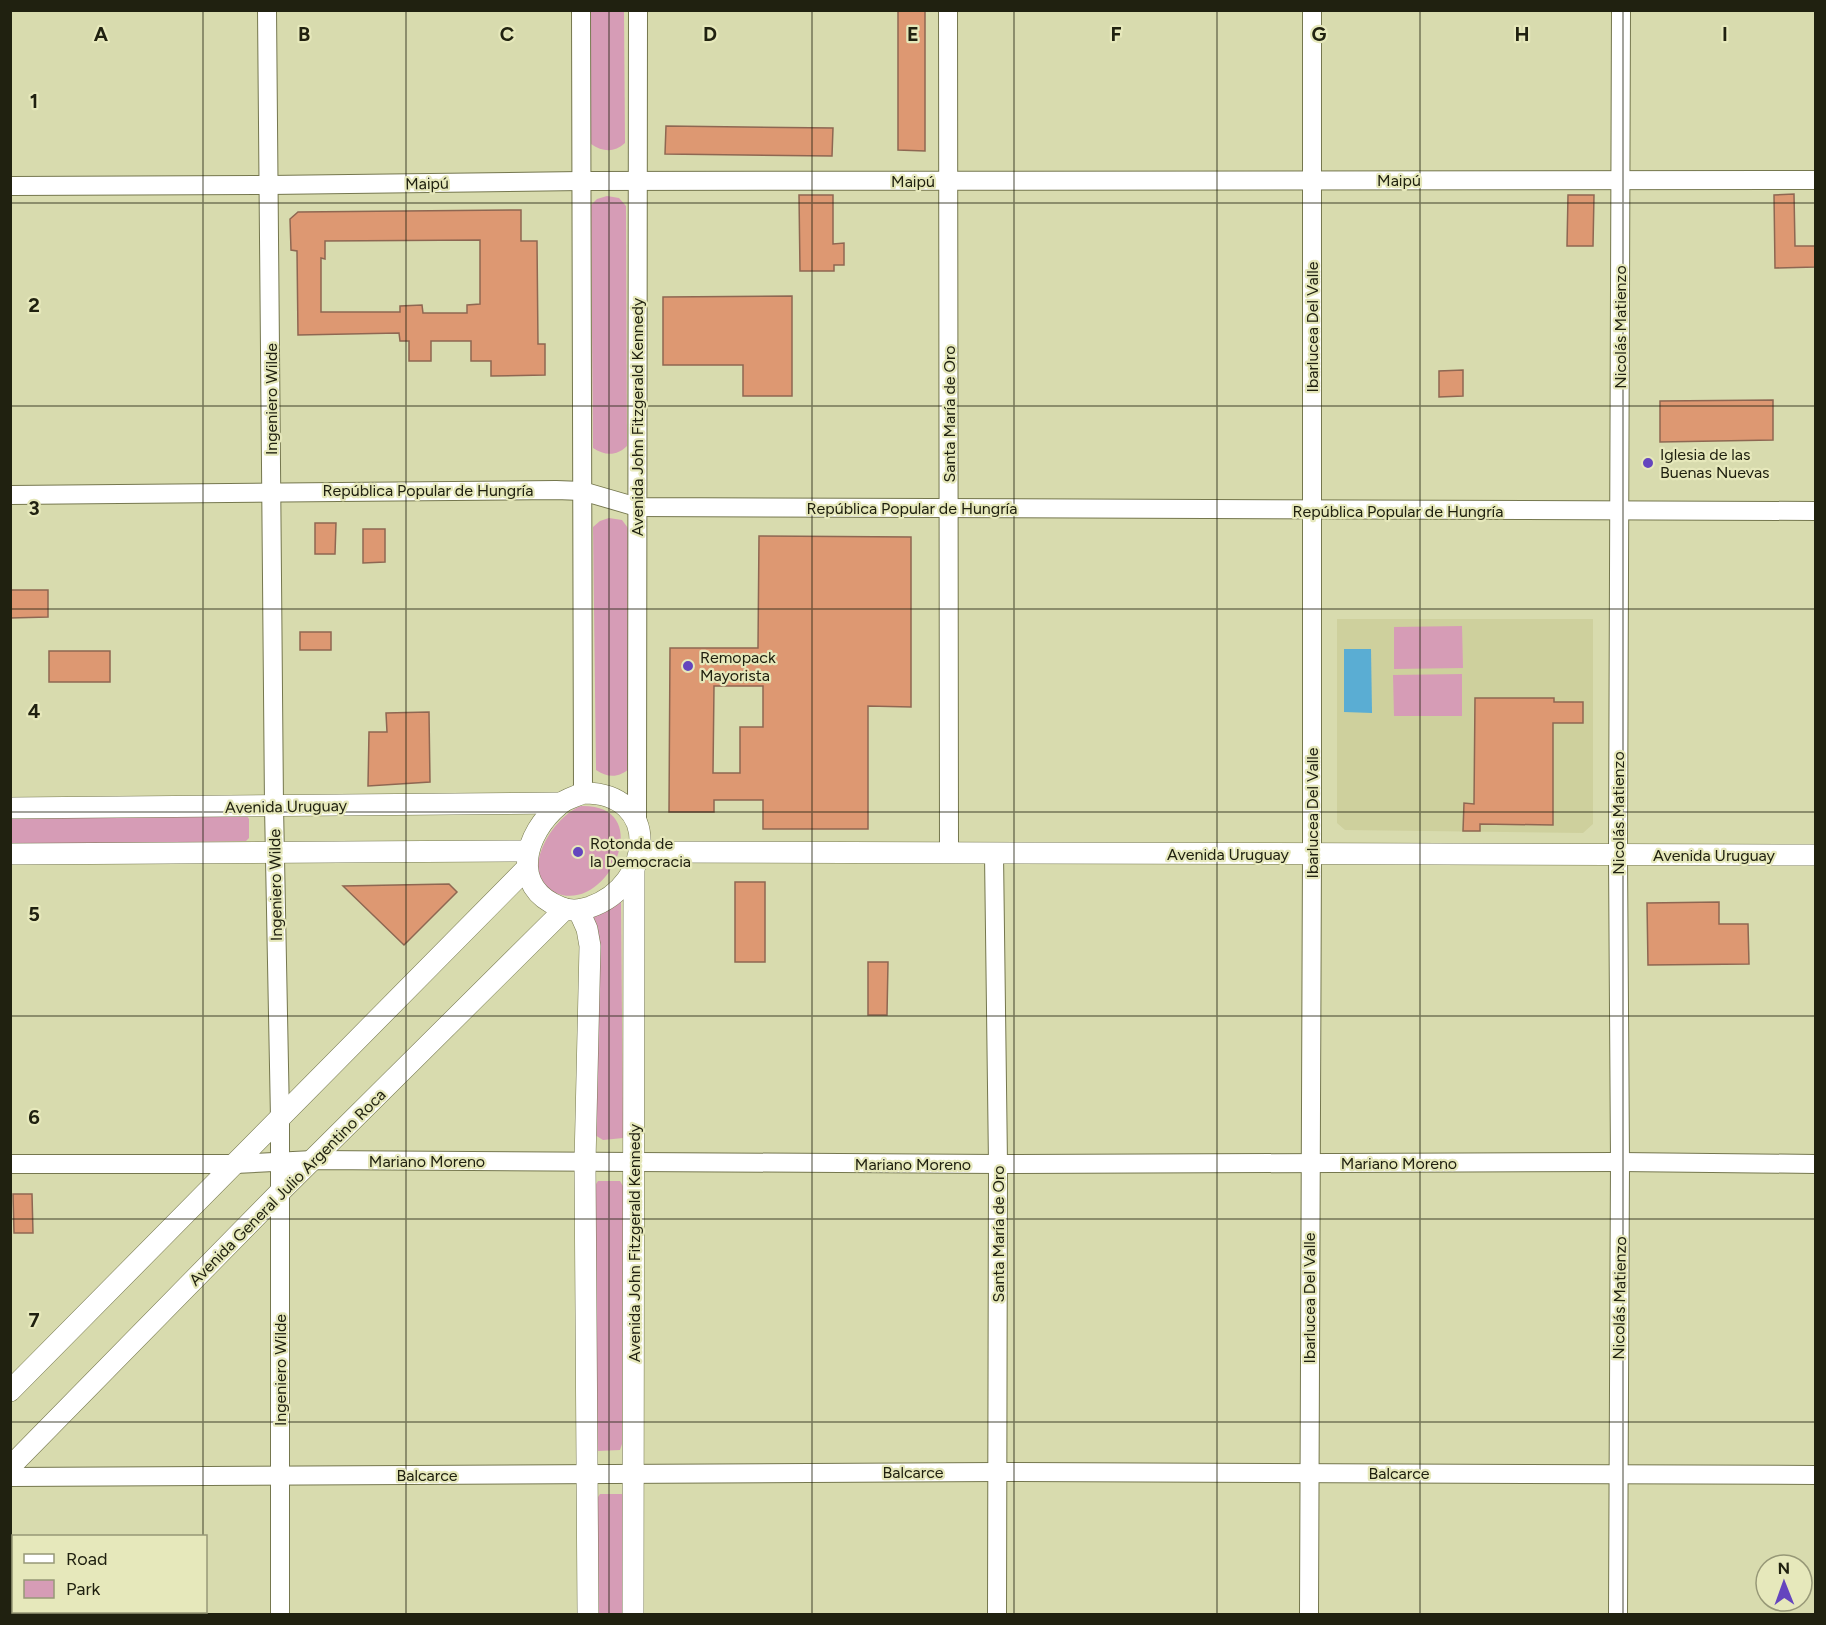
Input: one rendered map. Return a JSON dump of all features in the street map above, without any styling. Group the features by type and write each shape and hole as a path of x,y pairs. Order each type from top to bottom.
{"street":[{"name":"Ingeniero Wilde","path":"267,10 274,853 280,1118 280,1614"},
{"path":"581,10 583,793"},
{"name":"Avenida John Fitzgerald Kennedy","path":"637,823 638,10"},
{"name":"Santa María de Oro","path":"948,10 949,853"},
{"name":"Ibarlucea Del Valle","path":"1309,1614 1312,10"},
{"name":"Nicolás Matienzo","path":"1618,1614 1621,10"},
{"name":"Maipú","path":"10,186 581,181 1815,180"},
{"name":"República Popular de Hungría","path":"10,495 544,490 582,491 637,507 1815,512"},
{"path":"10,1391 280,1118 527,860 538,828 561,803 583,793 599,793 618,800 628,809 637,823 640,836 637,862 624,886 604,902 572,910 550,904 538,893 531,882 527,860"},
{"name":"Avenida Uruguay","path":"10,808 561,803"},
{"path":"10,854 274,853 527,860"},
{"name":"Avenida Uruguay","path":"637,862 949,853 1815,855"},
{"name":"Santa María de Oro","path":"994,854 998,1164 997,1614"},
{"name":"Avenida John Fitzgerald Kennedy","path":"633,1614 637,862"},
{"path":"572,910 587,929 590,946 585,1162 588,1614"},
{"name":"Avenida General Julio Argentino Roca","path":"10,1467 279,1193 572,910"},
{"name":"Mariano Moreno","path":"10,1164 235,1164 313,1160 998,1164 1620,1162 1815,1164"},
{"name":"Balcarce","path":"10,1477 998,1472 1815,1474"}],"shaded area":[{"path":"1337,619 1593,619 1593,824 1583,833 1345,830 1337,823"}],"green space":[{"path":"590,11 624,11 625,143 613,150 600,149 591,144"},
{"path":"607,196 619,198 626,206 627,446 611,454 593,448 591,205 597,199"},
{"path":"609,518 622,520 628,528 630,768 622,774 613,776 596,770 593,527"},
{"path":"1462,626 1463,668 1394,669 1394,627"},
{"path":"1462,674 1462,716 1394,716 1393,675"},
{"path":"581,806 603,810 616,821 621,836 618,854 609,871 596,885 580,894 562,895 547,889 540,878 538,865 541,851 558,823"},
{"path":"245,813 249,819 249,838 246,841 11,845 10,815"},
{"path":"617,900 621,901 623,1138 603,1140 595,1135 594,916"},
{"path":"598,1181 620,1181 623,1186 622,1444 620,1450 598,1451 594,1445 594,1187"},
{"path":"600,1494 622,1494 625,1499 625,1614 597,1614 596,1500"}],"water":[{"path":"1344,649 1371,649 1372,713 1344,712"}],"building":[{"path":"898,10 925,10 925,151 898,150"},
{"path":"666,126 833,128 832,156 665,154"},
{"path":"1794,194 1795,246 1815,246 1815,267 1775,268 1774,195"},
{"path":"799,195 833,195 833,244 844,243 844,265 834,265 834,271 800,271"},
{"path":"1568,195 1594,195 1593,246 1567,246"},
{"path":"521,210 521,241 537,241 538,344 545,344 545,375 491,376 491,361 471,361 471,341 431,341 431,361 409,361 409,341 400,341 399,333 298,335 297,251 291,250 290,219 298,212","holes":["480,240 480,304 467,305 467,313 423,313 422,305 400,306 400,312 321,312 321,258 325,259 325,241"]},
{"path":"792,296 792,396 743,396 743,365 663,365 663,297"},
{"path":"1463,370 1463,396 1439,397 1439,371"},
{"path":"1773,400 1773,440 1660,442 1660,401"},
{"path":"315,523 336,523 335,554 315,554"},
{"path":"363,529 385,529 385,562 363,563"},
{"path":"759,536 911,537 911,707 868,706 868,829 763,829 763,800 714,800 714,812 669,812 670,648 758,648","holes":["714,686 763,686 763,727 740,727 740,773 713,773"]},
{"path":"10,590 48,590 48,617 10,618"},
{"path":"300,632 331,632 331,650 300,650"},
{"path":"49,651 110,651 110,682 49,682"},
{"path":"1475,698 1554,698 1554,702 1583,702 1583,723 1553,723 1553,825 1480,824 1480,831 1463,831 1464,803 1474,804"},
{"path":"429,712 430,782 368,786 369,732 387,732 386,713"},
{"path":"735,882 765,882 765,962 735,962"},
{"path":"449,884 457,892 404,945 343,886"},
{"path":"1719,902 1719,924 1748,924 1749,964 1648,965 1647,903"},
{"path":"868,962 888,962 887,1015 868,1015"},
{"path":"13,1194 32,1194 33,1233 14,1233"}],"place":[{"name":"Iglesia de las Buenas Nuevas","path":"1648,463"},
{"name":"Remopack Mayorista","path":"688,666"},
{"name":"Rotonda de la Democracia","path":"578,852"}]}
